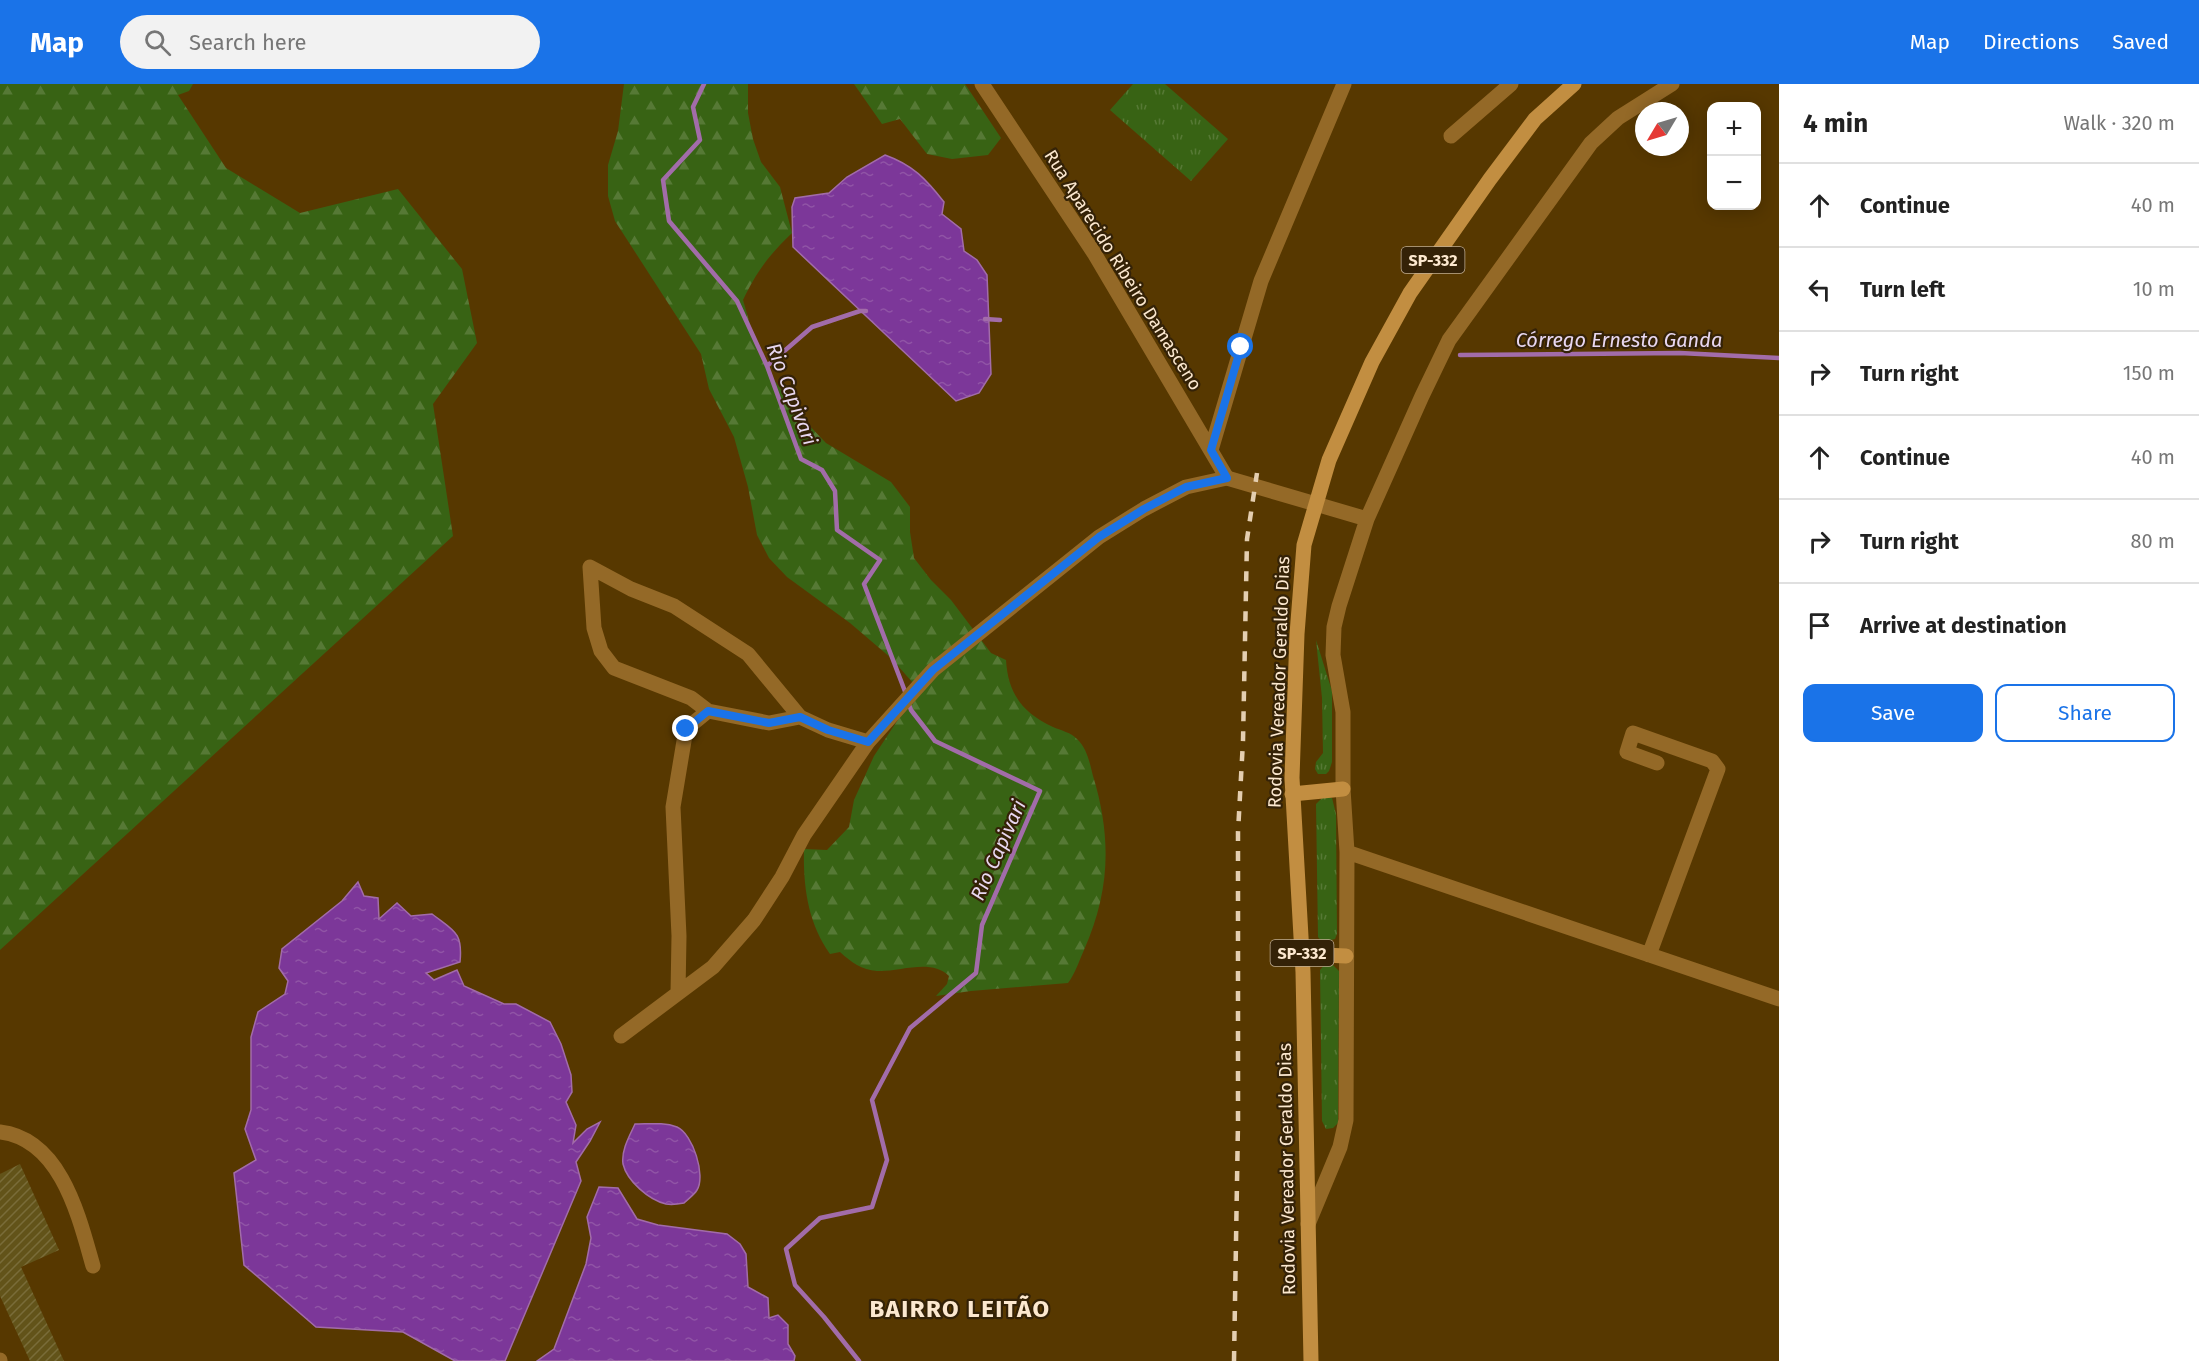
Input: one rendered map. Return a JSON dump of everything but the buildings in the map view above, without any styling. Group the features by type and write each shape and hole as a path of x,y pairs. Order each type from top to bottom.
{"main road":[{"name":"Rodovia Vereador Geraldo Dias","path":"1311,1361 1302,954 1292,794 1297,634 1304,545 1329,460 1372,362 1410,293 1535,119 1574,84"},
{"path":"1292,794 1343,789"},
{"path":"1302,954 1346,957"}],"street":[{"name":"Rua Aparecido Ribeiro Damasceno","path":"982,84 1094,253 1211,450 1232,479"},
{"path":"1211,450 1261,281 1344,84"},
{"path":"1451,136 1510,84"},
{"path":"1308,1224 1340,1147 1346,1120 1347,852 1343,789 1343,712 1333,656 1334,627 1367,519 1449,340 1591,143 1618,118 1672,84"},
{"path":"621,1036 713,967 754,920 782,877 804,835 868,742 933,670 1099,537 1144,509 1186,487 1232,479 1367,519"},
{"path":"800,717 769,723 708,711 691,698 614,668 601,651 594,628 590,567 631,589 674,606 748,654 800,717 828,730 868,742"},
{"path":"678,993 679,936 673,807 686,729 708,711"},
{"path":"1649,955 1718,769 1712,761 1633,733 1627,752 1657,763"},
{"path":"1347,852 1779,999"},
{"path":"0,1132 16,1134 32,1143 61,1178 72,1197 93,1266"}],"green space":[{"path":"0,84 193,84 189,91 178,95 226,168 300,213 398,189 462,269 477,343 433,404 453,536 0,950"},
{"path":"624,84 748,84 748,113 753,139 761,162 780,187 792,233 764,264 743,300 758,352 771,376 804,420 826,443 891,482 910,507 910,532 914,558 951,600 991,653 1006,660 1010,683 1025,709 1042,721 1075,737 1086,751 1103,821 1105,864 1099,907 1093,928 1068,983 936,996 947,984 949,976 942,971 924,967 886,971 866,969 840,952 830,954 817,930 808,904 804,849 827,850 849,827 854,800 874,756 913,697 913,683 891,658 850,623 787,577 769,558 757,535 748,487 734,437 709,389 701,354 615,221 608,196 608,165 618,131"},
{"path":"854,84 965,84 1001,138 988,155 952,159 927,154 900,119 882,124"},
{"path":"1133,84 1165,84 1228,139 1191,181 1110,110"},
{"path":"1316,640 1332,691 1332,762 1326,774 1318,774 1315,769 1316,762 1323,753 1322,698"},
{"path":"1323,797 1332,798 1336,814 1337,934 1335,939 1322,942 1318,937 1316,804"},
{"path":"1326,963 1333,965 1339,971 1338,1123 1333,1128 1326,1129 1322,1121 1320,970"}],"water":[{"path":"885,155 911,168 944,202 942,214 961,229 964,251 977,260 987,275 991,374 979,393 956,401 793,247 792,207 795,198 829,193 847,177"},
{"path":"358,882 364,896 378,898 379,919 397,903 411,916 432,914 455,933 460,944 460,962 426,973 434,980 457,970 464,986 504,1004 516,1004 550,1022 561,1044 571,1075 572,1092 566,1102 576,1125 573,1143 587,1129 600,1122 576,1162 581,1181 505,1361 455,1361 403,1332 316,1327 244,1265 234,1173 256,1160 245,1129 251,1110 251,1037 258,1012 285,994 288,981 279,968 282,949 342,901"},
{"path":"635,1124 672,1125 683,1131 693,1146 699,1166 699,1184 697,1190 684,1203 659,1202 640,1189 629,1177 623,1164 623,1153"},
{"path":"599,1187 618,1188 637,1219 658,1225 727,1234 740,1244 746,1254 748,1287 768,1298 769,1318 778,1315 788,1325 788,1344 795,1356 794,1361 537,1361 554,1349 586,1264 591,1238 587,1217"}],"waterway":[{"name":"Rio Capivari","path":"704,84 693,107 700,140 663,180 669,221 737,301 767,366 801,459 822,470 835,491 837,530 880,560 864,584 906,694"},
{"name":"Córrego Ernesto Ganda","path":"767,366 812,327 866,311"},
{"name":"Córrego Ernesto Ganda","path":"985,319 1000,320"},
{"name":"Córrego Ernesto Ganda","path":"1460,355 1680,353 1779,358"},
{"name":"Rio Capivari","path":"859,1361 795,1285 786,1249 820,1218 872,1207 887,1160 872,1100 910,1028 976,973 982,925 1040,791 935,741 911,710 908,702"}],"railway":[{"path":"1234,1361 1238,1122 1238,832 1243,741 1247,539 1257,473"}],"district":[{"name":"BAIRRO LEITÃO","path":"960,1309"}],"route":[{"path":"686,729 708,711 769,723 800,717 828,730 868,742 933,670 1099,537 1144,509 1186,487 1227,478 1211,450 1241,347"}]}
